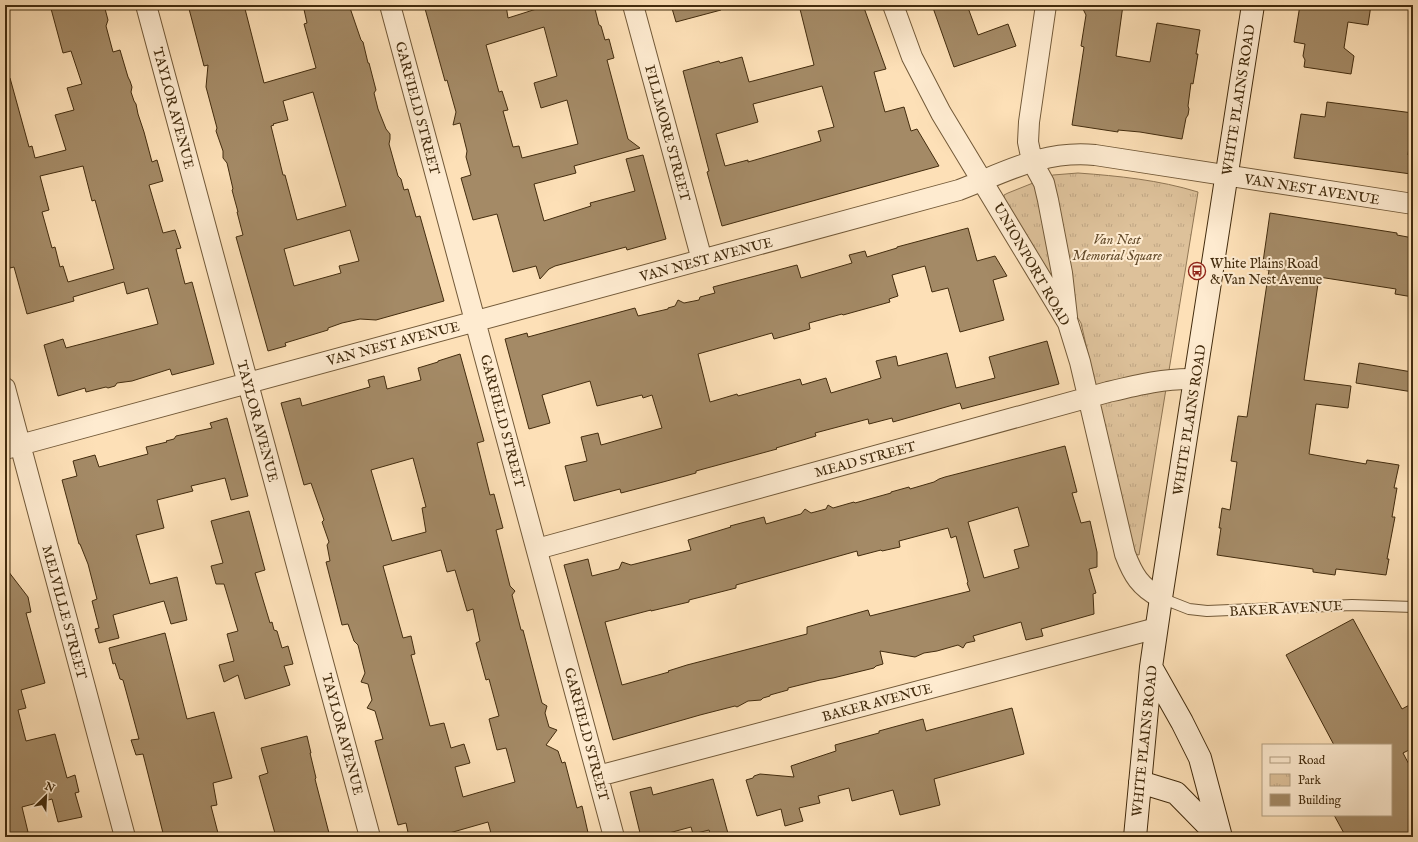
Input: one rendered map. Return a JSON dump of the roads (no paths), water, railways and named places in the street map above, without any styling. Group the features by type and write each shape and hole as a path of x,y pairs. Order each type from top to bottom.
{"main road":[{"name":"WHITE PLAINS ROAD","path":"1135,837 1151,667 1253,5"},
{"path":"1151,667 1182,722 1200,758 1220,837"},
{"path":"1140,782 1176,793 1220,837"}],"street":[{"name":"TAYLOR AVENUE","path":"146,5 370,837"},
{"name":"GARFIELD STREET","path":"390,5 614,837"},
{"name":"FILLMORE STREET","path":"633,5 702,260"},
{"name":"UNIONPORT ROAD","path":"893,5 912,57 929,92 1068,323 1080,362 1125,554 1132,573 1138,581 1153,594 1161,598"},
{"path":"1046,5 1028,130 1028,142 1032,161 1044,183 1048,200 1062,273 1068,323"},
{"name":"VAN NEST AVENUE","path":"13,447 959,190 1032,161 1057,155 1081,153 1413,204"},
{"name":"MEAD STREET","path":"537,549 1088,398 1158,381 1182,378 1195,379"},
{"name":"MELVILLE STREET","path":"5,388 13,447 125,837"},
{"name":"BAKER AVENUE","path":"598,776 1157,628"}],"lane":[{"name":"BAKER AVENUE","path":"1161,598 1189,609 1207,611 1352,605 1413,607"}],"place":[{"name":"White Plains Road & Van Nest Avenue","path":"1197,271"}],"park label":[{"name":"Van Nest Memorial Square","path":"1117,248"}]}
